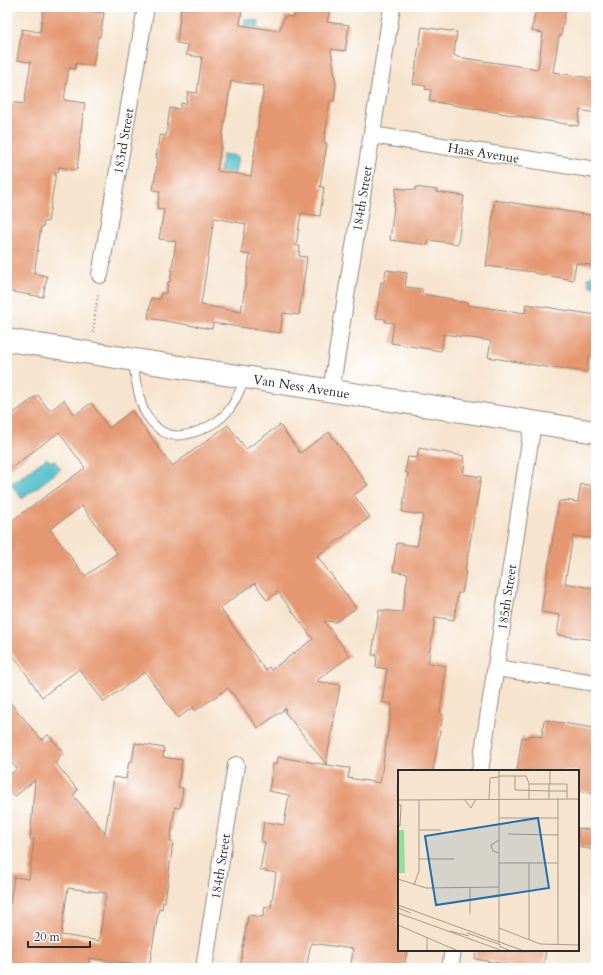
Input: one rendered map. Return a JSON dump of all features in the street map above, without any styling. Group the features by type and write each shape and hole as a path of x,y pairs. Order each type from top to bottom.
{"main road":[{"name":"Van Ness Avenue","path":"7,340 596,432"}],"street":[{"name":"183rd Street","path":"100,275 146,7"},
{"name":"184th Street","path":"331,390 392,7"},
{"name":"Haas Avenue","path":"372,135 596,170"},
{"name":"185th Street","path":"480,770 533,422"},
{"path":"496,668 596,684"},
{"name":"184th Street","path":"204,968 236,765"},
{"path":"450,968 453,951"}],"lane":[{"path":"132,359 141,402 146,415 156,427 167,434 191,434 218,421 228,412 246,377"}],"path":[{"path":"90,353 100,275"}],"water":[{"path":"245,19 259,21 254,55 241,43"},
{"path":"223,154 238,156 232,190 219,178"},
{"path":"596,274 596,288 589,285 588,278"},
{"path":"47,458 50,462 54,460 61,469 22,499 11,484"}],"building":[{"path":"44,7 87,7 86,11 104,13 93,66 76,63 75,69 69,68 64,100 85,103 77,170 59,167 58,172 56,172 48,222 44,221 43,227 41,227 34,274 47,276 43,297 7,291 7,195 11,167 7,167 7,122 10,102 24,104 31,62 17,60 22,29 40,32"},
{"path":"181,7 242,8 240,25 279,31 285,16 294,17 296,7 330,7 327,22 349,25 345,51 331,49 336,85 334,101 330,101 324,143 327,143 320,187 324,187 320,216 301,213 296,246 300,246 299,256 307,257 299,315 283,313 280,333 213,323 212,329 148,318 151,298 160,299 161,293 166,293 168,282 170,282 176,241 159,239 164,210 157,209 160,191 153,190 158,158 156,158 159,139 161,135 166,136 170,108 180,109 181,103 186,104 188,92 197,93 202,57 186,55 188,45 177,43","holes":["231,81 264,86 251,176 217,171","214,218 246,224 241,253 250,255 241,312 201,305"]},
{"path":"536,7 566,7 553,72 596,79 596,113 580,110 578,126 429,101 431,90 425,89 426,86 413,84 422,27 457,32 454,55 457,57 538,69 543,33 532,31"},
{"path":"416,187 437,190 436,192 464,196 458,244 429,240 428,245 390,240 396,188 415,190"},
{"path":"495,200 596,216 596,266 576,263 573,280 534,272 486,266"},
{"path":"386,270 407,273 405,287 422,289 422,294 452,299 468,303 467,305 525,313 526,304 596,315 596,357 589,356 587,372 558,369 488,357 491,341 444,334 441,351 391,343 394,323 385,322 386,319 376,318 381,282 384,282"},
{"path":"38,395 50,411 64,400 75,415 91,403 109,428 132,411 172,466 228,425 246,449 280,425 300,453 329,432 368,485 354,495 370,517 317,556 356,608 336,622 324,621 350,656 316,681 340,685 326,764 285,712 286,708 258,728 228,688 195,711 193,707 178,718 145,672 104,702 79,669 42,697 7,646 7,524 85,468 59,432 7,471 7,418","holes":["82,506 117,553 85,576 50,529","255,583 267,600 278,592 313,639 271,670 269,667 265,670 220,608"]},
{"path":"419,448 464,456 463,461 465,462 463,474 481,477 466,572 462,593 458,593 454,620 435,617 428,663 446,666 440,714 443,714 433,770 398,770 398,951 407,951 404,968 373,968 351,965 353,949 311,943 306,968 240,968 248,915 263,917 265,907 271,908 276,873 260,870 265,842 261,842 264,822 284,825 289,795 269,791 273,764 277,764 278,757 350,768 348,778 380,783 392,704 382,702 387,669 376,667 377,655 372,655 379,610 402,612 408,574 393,571 397,543 417,546 423,515 402,512 408,473 405,472 408,457 417,458"},
{"path":"581,484 596,486 596,527 594,539 573,536 565,583 596,589 596,640 557,635 560,615 541,612 559,501 564,500 578,502"},
{"path":"7,699 42,740 48,735 64,753 55,763 78,790 73,795 105,833 114,777 126,779 129,761 132,762 135,743 164,748 163,757 182,760 178,787 183,788 180,808 175,807 170,842 173,842 165,902 163,901 162,909 159,908 149,967 89,958 88,968 7,968 7,904 10,904 14,877 29,879 34,839 30,839 35,780 14,797 7,789 7,777 17,769 7,757","holes":["68,888 106,893 99,941 61,935"]},
{"path":"544,720 594,728 592,745 596,746 596,794 579,791 579,770 517,770 522,737 528,738 529,735 542,737"},
{"path":"579,828 596,831 596,850 579,847"},
{"path":"476,951 546,951 543,968 509,968 510,965 475,959"}]}
